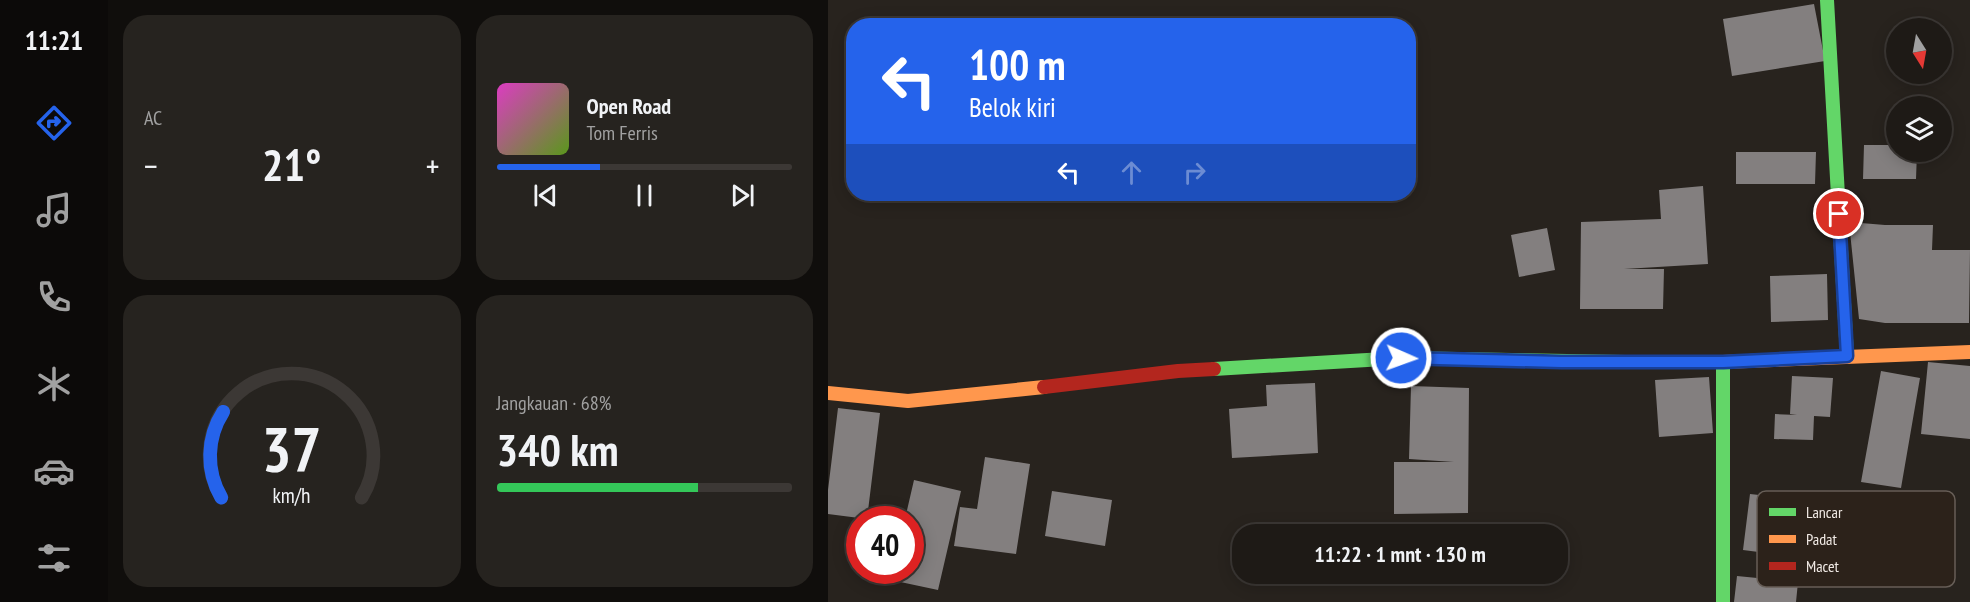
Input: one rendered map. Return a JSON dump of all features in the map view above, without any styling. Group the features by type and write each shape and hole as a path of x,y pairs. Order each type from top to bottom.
{"street":[{"path":"1827,0 1847,356"},
{"path":"828,393 908,401 990,394 1178,371 1401,358 1561,362 1723,362 1970,352"},
{"path":"1723,362 1723,602"}],"building":[{"path":"1814,4 1825,61 1732,76 1723,19"},
{"path":"1864,145 1886,145 1886,162 1917,162 1916,179 1863,179"},
{"path":"1736,152 1816,152 1815,184 1736,184"},
{"path":"1703,186 1708,264 1624,269 1664,269 1663,309 1580,309 1581,222 1661,219 1659,190"},
{"path":"1849,222 1933,225 1932,250 1970,250 1969,323 1885,323 1859,319"},
{"path":"1547,228 1555,270 1519,277 1511,235"},
{"path":"1827,274 1828,320 1771,322 1770,276"},
{"path":"1928,362 1970,366 1970,439 1921,434"},
{"path":"1881,371 1920,378 1901,488 1861,482"},
{"path":"1792,376 1833,378 1830,417 1814,416 1813,440 1774,439 1775,414 1797,415 1790,414"},
{"path":"1709,377 1713,433 1659,437 1655,380"},
{"path":"1315,383 1318,453 1232,458 1229,409 1267,406 1266,385"},
{"path":"1411,386 1469,388 1468,513 1394,514 1394,462 1454,462 1409,459"},
{"path":"838,408 880,413 869,506 846,506 846,516 828,514 828,490"},
{"path":"985,457 1030,464 1016,554 954,546 960,507 977,509"},
{"path":"914,480 961,491 938,590 910,584 924,584 924,506 908,506"},
{"path":"1052,491 1112,500 1105,546 1045,536"},
{"path":"1750,494 1757,495 1757,552 1743,550"},
{"path":"1737,576 1757,578 1757,587 1798,587 1796,602 1734,602"}],"traffic: fast":[{"path":"1827,0 1847,356"},
{"path":"1214,369 1401,358 1625,362"},
{"path":"1723,362 1723,602"}],"traffic: slow":[{"path":"1625,362 1723,362 1970,352"},
{"path":"828,393 908,401 1044,387"}],"traffic: jam":[{"path":"1044,387 1178,371 1214,369"}],"route":[{"path":"1401,358 1561,362 1723,362 1847,356 1839,214"}]}
